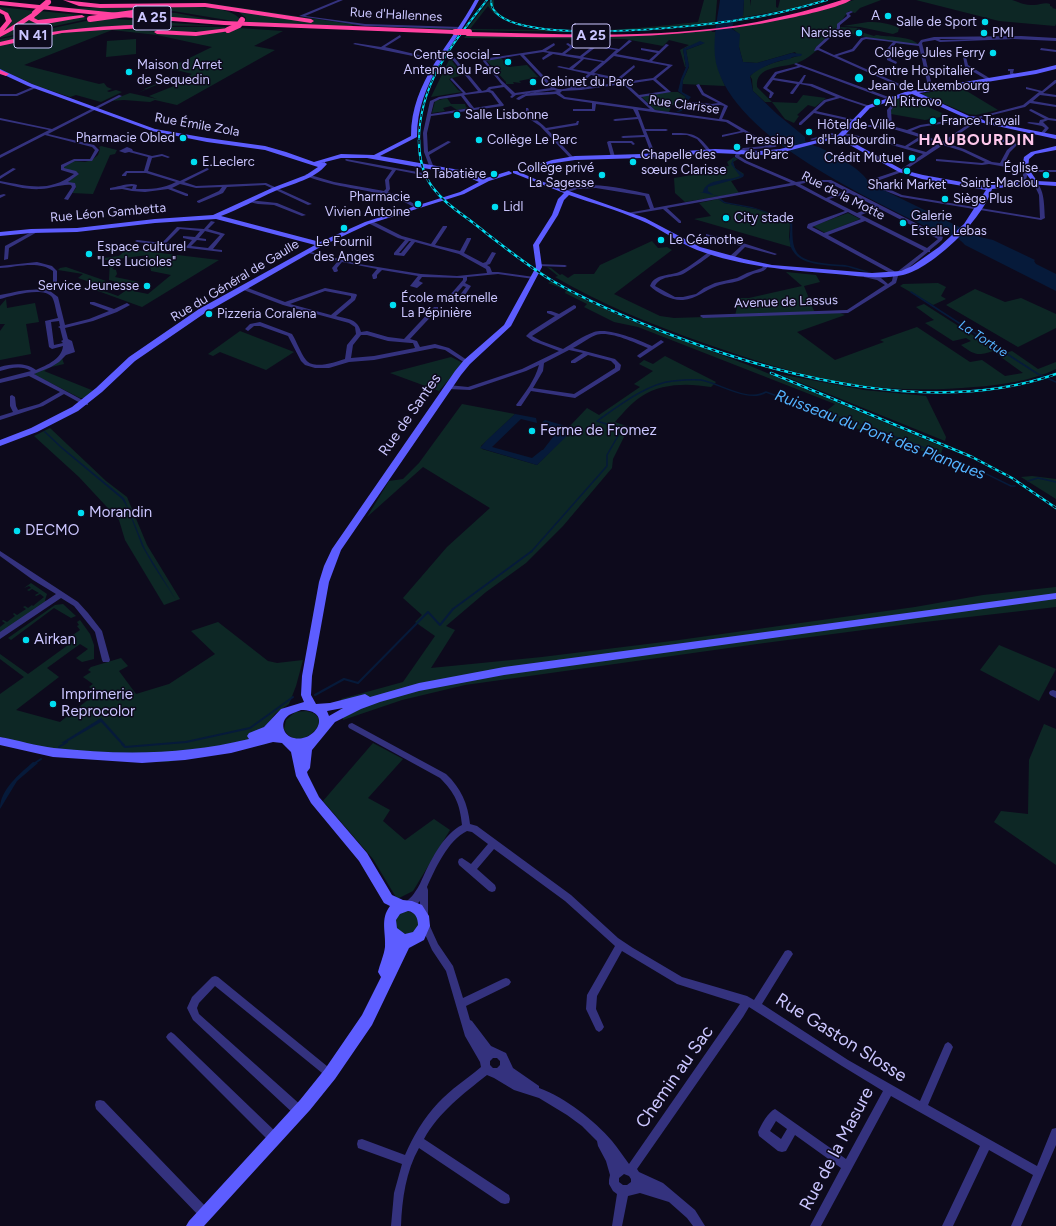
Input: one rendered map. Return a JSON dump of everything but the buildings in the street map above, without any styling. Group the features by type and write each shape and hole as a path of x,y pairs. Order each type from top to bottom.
{"highway":[{"path":"7,0 36,9 120,7"},
{"path":"66,0 77,4 97,6 214,6 339,24 417,31"},
{"name":"A 25","path":"735,25 793,13 838,0"},
{"name":"A 25","path":"0,3 36,9 205,24 455,33 616,36 735,25 792,16 848,0"},
{"path":"0,34 17,26 36,9 49,1"},
{"name":"A 25","path":"0,3 18,3 147,18 278,27 455,33"},
{"path":"18,3 69,8 214,6"},
{"path":"68,31 118,28 193,34 228,30 239,25 242,20 238,14 222,9 168,6"},
{"path":"36,9 31,19 40,22 85,17 205,24"},
{"path":"0,11 7,16 9,21 0,31"},
{"name":"N 41","path":"0,39 90,19 133,13 172,12"},
{"path":"184,13 228,22 278,27"},
{"path":"68,31 99,28 174,26 278,27"},
{"name":"N 41","path":"0,44 32,36 68,31"}],"street":[{"name":"Rue d'Hallennes","path":"341,0 301,16 365,25 461,28"},
{"path":"375,157 384,151 414,137 414,122 428,78 438,60 461,28 477,0"},
{"path":"848,13 849,16 838,25 840,26 816,49 974,118 1056,137"},
{"path":"385,49 383,47 400,36"},
{"path":"834,56 853,50 865,38 894,43 921,45 922,42 934,39 935,37 943,39 1024,38 1056,40"},
{"path":"573,88 630,41"},
{"path":"894,43 889,48 889,60 896,63"},
{"path":"355,44 438,60"},
{"path":"544,51 554,44"},
{"path":"562,55 572,47 568,44"},
{"path":"650,61 667,45"},
{"path":"921,45 924,62 932,89"},
{"path":"570,69 595,46 620,50"},
{"path":"1049,48 1056,49"},
{"path":"642,49 660,52"},
{"path":"1041,49 1056,49"},
{"path":"570,159 541,125 532,119 518,96 505,86 483,61 488,58 544,51 605,62"},
{"path":"543,59 552,53"},
{"path":"521,54 552,90"},
{"path":"559,67 635,82 654,79 671,65 614,55"},
{"path":"964,57 966,66 989,80"},
{"path":"454,58 481,92"},
{"path":"796,64 891,99 895,103 890,110 890,127"},
{"path":"518,96 552,90 559,91 573,88 590,88 618,84 634,66"},
{"path":"770,97 772,93 765,88 777,73 801,66"},
{"path":"810,69 818,66"},
{"path":"841,135 869,108 891,99 913,92 1039,72 1054,67"},
{"path":"1009,70 1013,70 1011,73 1016,76"},
{"name":"Rue Émile Zola","path":"3,74 35,88 68,100 94,107 159,131 207,140 269,148 320,164"},
{"path":"792,93 805,76"},
{"path":"452,79 473,109"},
{"path":"638,96 669,92 654,79"},
{"path":"772,79 812,85 869,108"},
{"path":"622,80 654,111"},
{"path":"582,81 590,88"},
{"path":"907,131 920,126 974,118 1021,107 1031,102 1056,81"},
{"path":"698,85 703,94 726,107 720,120"},
{"path":"432,168 427,154 425,133 432,102 435,99 481,92 490,88 505,86"},
{"path":"0,95 17,95 35,88"},
{"path":"1027,88 1056,96"},
{"path":"429,115 502,105 492,92 488,90"},
{"name":"Rue Clarisse","path":"559,91 563,98 728,122 773,146 745,149 739,152"},
{"path":"0,157 94,107 120,96"},
{"path":"800,124 826,101 840,97"},
{"path":"644,101 639,102 634,108 654,156"},
{"path":"574,110 594,110 594,102"},
{"path":"1031,102 1056,106"},
{"path":"693,103 712,105 719,104"},
{"path":"1031,110 1048,119 1056,120"},
{"path":"813,112 853,123 890,127 907,131 1001,165 1027,170 1056,171"},
{"path":"615,120 639,118"},
{"path":"974,118 975,122 928,154 901,171 875,180 874,183 899,196 1039,219 1043,218 1041,195 1035,182 1024,166 1026,158 1032,153 1056,148"},
{"path":"0,119 53,130"},
{"path":"1042,134 1047,128 1041,121 1048,119"},
{"path":"544,129 578,124 578,122"},
{"path":"1029,124 1044,126"},
{"path":"644,130 666,130"},
{"path":"723,136 744,131"},
{"path":"0,182 40,189 58,186 77,173 62,169 61,167 74,160 91,160 97,149 92,145 45,134"},
{"path":"673,134 697,137 710,152"},
{"path":"841,135 901,171 963,185 989,188 1026,182 1056,184"},
{"path":"188,247 215,219 276,188 307,176 320,164 336,157 354,155 375,157 469,174 483,178 570,159 710,152 764,153 841,135 906,147 928,154"},
{"path":"623,137 646,136"},
{"path":"906,147 923,136"},
{"path":"1001,140 1015,145 1008,151 1001,165"},
{"path":"427,154 449,142"},
{"path":"614,157 609,142 632,142 633,144"},
{"path":"129,151 151,157 162,155 168,157"},
{"name":"Rue de la Motte","path":"739,152 736,156 745,161 794,183 928,252"},
{"path":"146,172 151,157"},
{"path":"347,160 422,174"},
{"path":"937,160 982,164 990,162"},
{"path":"112,189 122,188 134,190 168,188 207,168"},
{"path":"0,178 14,169"},
{"path":"384,192 388,189 386,184 387,178 395,169"},
{"path":"1026,182 1024,180 1027,170"},
{"path":"124,175 126,172 146,172 196,187 262,184 276,188 310,204"},
{"path":"512,172 650,222 696,248 731,258 783,270 891,278 905,274 933,257 952,242 967,225 978,209 989,188"},
{"path":"307,176 384,192 403,198 417,207"},
{"path":"308,252 345,232 370,222 454,196 473,188 483,178"},
{"path":"629,214 794,183 812,181 829,181 879,206"},
{"path":"65,182 73,184 74,188 66,199"},
{"path":"199,202 221,192 225,186"},
{"path":"565,266 539,266 535,247 555,215 561,199 566,192 597,186 622,192 647,195 649,196 652,209"},
{"path":"168,188 186,195"},
{"path":"826,200 849,191"},
{"path":"251,201 258,204 274,204 304,215"},
{"path":"857,215 879,206"},
{"name":"Avenue de Lassus","path":"704,316 848,311 928,252 941,238 879,206"},
{"path":"664,207 679,222"},
{"path":"848,211 809,226 880,265 891,278"},
{"name":"Rue Léon Gambetta","path":"0,234 37,230 77,230 155,220 215,219 236,222 323,244"},
{"path":"824,235 865,219"},
{"path":"370,222 386,231 408,239 461,253 484,265 489,269 490,273"},
{"path":"163,244 174,236 181,228 205,230 223,234 209,250"},
{"path":"433,245 443,229 449,232"},
{"path":"0,250 37,230"},
{"path":"709,235 775,254"},
{"path":"185,237 217,242"},
{"path":"408,239 396,254 402,255 414,241"},
{"path":"461,253 469,239"},
{"path":"137,241 220,251"},
{"path":"731,258 744,245"},
{"path":"6,259 7,247"},
{"path":"308,252 380,269 421,275 465,276 500,273 534,278"},
{"name":"Rue du Général de Gaulle","path":"244,288 308,252"},
{"name":"Rue du Général de Gaulle","path":"0,444 51,425 106,388 135,360 210,309 308,252"},
{"path":"712,252 681,273 662,278 654,282 652,286 656,290 674,298 683,299 698,295 717,284 741,278 769,266 891,278"},
{"path":"484,265 488,263 492,255 499,258"},
{"path":"336,271 334,268 341,261"},
{"path":"0,267 34,264 52,268 55,271 55,284 47,291"},
{"name":"Rue de Santes","path":"314,707 306,695 307,676 324,582 329,566 337,549 448,387 467,362 507,326 534,278 539,266"},
{"path":"375,278 374,275 380,269"},
{"path":"416,282 421,275"},
{"path":"462,284 466,279 465,276"},
{"path":"244,288 285,304 354,324 359,329 360,334"},
{"path":"285,304 325,289 354,295 353,299 332,317"},
{"path":"0,303 3,296 35,290 47,291 55,297 65,343"},
{"path":"62,327 87,321 127,305"},
{"path":"95,306 115,311"},
{"path":"572,403 575,396 617,370 618,367 618,363 613,360 587,353 566,350 530,339 529,335 574,307"},
{"path":"406,340 436,308"},
{"path":"549,312 559,316"},
{"path":"0,381 31,372 54,363 63,354 72,352 70,341 52,347 48,321 60,319"},
{"path":"248,329 252,325 258,324 290,335 303,360 310,365 329,366 348,360 374,358 435,346 447,349 467,362"},
{"path":"448,387 468,389 542,363 596,333 597,330 603,326"},
{"path":"348,360 350,345 360,334 367,333 388,339 414,341 418,349"},
{"path":"596,333 604,333 636,340 652,348"},
{"path":"640,356 661,342"},
{"path":"573,362 587,353"},
{"path":"519,405 540,371 542,363"},
{"path":"0,369 18,365 32,369 31,372 85,403"},
{"path":"530,389 575,396"},
{"path":"0,418 44,404 64,392"},
{"path":"12,397 13,406 17,413"},
{"path":"0,553 60,595 76,604 98,631 106,660"},
{"path":"0,636 60,595"},
{"path":"0,741 53,752 156,757 230,748 269,738 302,743 313,739 320,734 330,720 338,715 388,696 428,685 504,671 1056,596"},
{"path":"120,756 189,748 250,737 268,730 287,711 300,706 330,707 369,698 401,686 425,680 470,673 504,671"},
{"name":"Rue de Santes","path":"287,711 297,700 307,676"},
{"path":"314,707 324,716 324,728"},
{"path":"279,720 278,732 296,751 305,782 319,807 363,857 388,899 406,907 418,909 425,920 435,947 450,969 472,1039 489,1068 518,1086 540,1094 571,1111 612,1149 630,1172 635,1182 628,1190 617,1226"},
{"path":"352,726 443,776 454,787 462,799 466,827 459,831 444,849 428,874 424,887 418,898 406,907 396,910 391,917 389,925 391,932 391,948 383,984"},
{"path":"305,782 305,754 313,739"},
{"name":"Rue Gaston Slosse","path":"466,827 474,829 568,898 621,945 680,981 751,1003 845,1063 889,1089 1038,1172"},
{"path":"471,870 493,844"},
{"path":"462,862 492,888"},
{"path":"378,882 382,899 391,917"},
{"path":"100,1105 198,1222 299,1111 330,1074 367,1020 400,949 422,932 425,920 424,887"},
{"path":"391,932 399,938 425,939 435,947"},
{"path":"599,1027 592,1012 591,998 621,945"},
{"name":"Chemin au Sac","path":"630,1172 740,1014 751,1003 788,954"},
{"path":"299,1111 196,1017 192,1008 195,1000 215,980 330,1074"},
{"path":"461,1004 506,982"},
{"path":"465,1017 486,1047 494,1053 502,1056 504,1062 510,1070 540,1094"},
{"path":"171,1037 274,1138"},
{"path":"922,1107 948,1047"},
{"path":"489,1068 489,1055 494,1053"},
{"path":"396,1226 398,1194 408,1160 417,1140 430,1120 442,1107 489,1068 502,1070 504,1062"},
{"name":"Rue de la Masure","path":"815,1226 889,1089"},
{"path":"794,1128 847,1166"},
{"path":"1016,1226 1056,1133"},
{"path":"598,1135 611,1160 615,1175 615,1185 628,1190 640,1188 674,1199"},
{"path":"417,1140 505,1199"},
{"path":"948,1226 987,1143"},
{"path":"362,1144 408,1160"},
{"path":"615,1175 620,1170 630,1172 655,1185 691,1214 700,1226"}],"green space":[{"path":"494,0 494,8 509,19 531,26 559,30 590,30 652,27 698,22 704,0 717,0 715,25 684,28 591,31 466,30 488,2","holes":["488,6 499,17 512,23 542,30 470,29"]},
{"path":"744,0 750,0 750,6 751,0 776,0 776,7 778,8 780,0 823,0 790,9 735,19 743,16"},
{"path":"854,0 881,0 860,8 855,13 849,11 838,25 839,27 815,48 816,51 805,59 797,63 765,71 760,75 757,87 772,102 765,102 753,91 752,79 750,76 758,69 798,56 795,52 757,63 743,62 739,47 739,34 732,28 804,15"},
{"path":"916,0 1012,0 1028,5 1048,3 1053,7 1052,8 1056,9 1056,24 1055,26 999,21"},
{"path":"207,3 350,24 458,28 456,30 353,25 350,27 245,23 246,18 239,12 241,12 205,5"},
{"path":"0,7 35,11 23,21 0,33 11,23 11,18 9,14 0,9"},
{"path":"186,7 222,10 235,15 240,19 239,22 173,11 149,11 117,14 57,8"},
{"path":"40,11 90,16 43,22 33,19 35,14"},
{"path":"155,12 176,13 218,21 126,15"},
{"path":"81,17 92,18 0,38 0,35 29,19 33,22"},
{"path":"100,18 217,26 135,26 81,29 27,37 0,43 0,39"},
{"path":"868,22 891,25 899,28 898,32 893,34 860,27 843,26"},
{"path":"232,27 210,32 159,31 127,28"},
{"path":"841,27 860,28 861,32 874,36 904,38 918,44 901,44 836,31"},
{"path":"238,28 283,31 254,46 275,50 177,105 155,100 150,102 124,100 109,101 130,93 157,99 149,96 174,86 174,84 163,82 138,93 161,81 178,80 192,74 169,68 212,47 157,35 112,30 24,65 99,84 104,83 107,87 112,89 107,91 109,92 116,90 122,92 101,102 76,95 70,97 37,86 0,69 0,45 45,35 105,29 179,34 209,34"},
{"path":"711,30 712,32 716,32 716,60 725,86 683,84 683,80 689,67 686,50 702,44 699,43 683,49 685,67 680,50 689,45 669,40 663,46 625,39 464,38 467,35 635,36"},
{"path":"136,39 136,54 106,57 107,41"},
{"path":"450,58 454,61 452,61 463,75 449,79 458,90 462,92 431,97"},
{"path":"501,58 509,67 527,65 538,77 519,81 521,83 513,82 514,84 506,84 506,82 487,61 489,59"},
{"path":"960,86 998,110 976,115 968,114 921,94"},
{"path":"678,92 686,97 682,103 678,102 676,105 672,105 669,112 655,110 641,96"},
{"path":"803,95 826,98 815,107 808,105 797,115 799,116 794,123 785,119 772,102 797,103"},
{"path":"447,98 451,104 465,104 466,107 469,108 457,110 451,106 443,108 445,111 453,110 432,113 435,101"},
{"path":"899,98 906,102 915,101 955,119 947,121 941,117 925,120 891,114 891,110 896,105 895,100"},
{"path":"101,146 117,150 115,154 110,155 93,194 72,193 76,188 75,185 68,182 79,173 64,169 63,167 74,161 85,162 92,160 98,155 100,149 99,147"},
{"path":"734,157 738,159 733,162 735,168 744,174 741,178 731,181 739,193 685,202 675,193 674,178 692,175 702,170 729,166 727,162"},
{"path":"718,199 724,203 756,209 788,220 790,223 789,237 791,247 694,219 711,216 699,203"},
{"path":"848,213 860,219 825,233 813,226"},
{"path":"652,241 658,248 667,247 672,250 614,294 660,316 674,318 735,316 739,298 749,298 802,286 786,272 816,275 820,282 804,286 814,311 840,313 845,315 797,332 835,360 884,342 880,340 917,327 970,362 982,360 1005,376 1023,373 998,355 1012,351 1038,369 1056,362 1056,369 1036,377 1016,382 958,388 892,388 844,383 771,365 718,348 664,328 608,305 572,287 555,277 558,276 547,267 568,278 574,274 594,274 600,265"},
{"path":"127,249 219,260 142,307 87,287 93,283 78,278 83,274 58,270 66,267 106,281 96,288 118,296 128,289 127,285 109,280 110,260 104,260 104,258 119,256","holes":["148,255 151,271 171,275 148,294 133,291 133,285 139,282 115,277 117,274 116,270 112,269 115,266 117,259"]},
{"path":"552,281 603,308 632,321 748,365 943,447 940,457 820,416 835,404 638,327 614,322 584,307 587,304 565,293 566,290 548,283"},
{"path":"938,283 946,287 941,296 946,299 933,305 900,286 903,284"},
{"path":"975,289 1005,302 1021,298 1056,314 1056,328 1018,347 946,305"},
{"path":"6,299 7,308 35,303 39,322 26,324 31,354 0,360 0,331 5,324 0,324 0,306"},
{"path":"924,304 996,350 977,354 961,345 971,341 966,338 953,341 925,323 934,320 916,307"},
{"path":"240,331 294,352 266,370 220,352 213,356 208,354"},
{"path":"665,356 716,382 711,387 694,385 666,386 642,396 627,408 615,422 629,427 613,459 612,468 563,526 526,563 486,592 446,626 455,630 431,668 542,657 672,641 915,607 983,595 1056,587 1056,607 916,623 465,685 402,700 343,720 341,699 403,682 435,636 415,622 422,615 403,598 447,547 490,508 423,467 367,517 389,481 403,479 419,463 462,404 515,414 481,446 482,449 537,465 571,431 569,427 587,408 599,415 640,387 634,384 653,371 639,364 644,360 653,364"},
{"path":"451,357 463,363 439,391 390,373"},
{"path":"62,358 64,364 51,367 44,371 94,391 85,398 80,398 35,375 35,373"},
{"path":"779,374 864,390 926,396 946,437 945,441"},
{"path":"50,428 106,481 127,497 147,545 180,599 164,605 125,540 119,520 79,477 34,436"},
{"path":"1032,476 1056,479 1056,499 1021,477"},
{"path":"31,583 47,594 45,600 46,602 0,633 0,627 5,623 2,621 3,620 7,622 15,616 13,614 14,613 17,615 26,609 23,607 25,606 28,608 32,605 33,606 44,597 40,594 36,596 35,595 39,593 32,589 29,591 27,590 31,588 29,586 24,588"},
{"path":"63,604 76,616 71,618 54,608 11,640 8,638 55,605"},
{"path":"80,620 90,634 94,645 94,659 82,662 76,658 88,649 80,644 47,668 59,677 16,710 60,722 89,699 86,697 94,690 89,687 93,684 83,677 91,672 88,670 91,667 121,658 128,666 119,671 136,694 169,684 215,654 191,631 218,622 268,661 277,663 303,660 296,686 289,704 275,714 268,724 260,730 267,744 168,762 103,760 53,756 21,742 0,737 0,694 24,677 0,659 0,654 28,674 75,640 70,637 80,630 77,626 79,625 77,622"},
{"path":"999,645 1056,669 1039,701 980,670"},
{"path":"306,711 315,714 319,720 318,726 306,737 298,739 290,736 284,729 286,720 295,712"},
{"path":"1044,724 1056,729 1056,865 994,822 1001,811 1028,814 1029,760"},
{"path":"373,743 403,759 368,798 390,810 383,821 405,840 434,819 450,830 413,891 397,899 373,859 323,801"},
{"path":"407,911 418,915 419,929 409,935 398,932 395,920 399,914"}],"water":[{"path":"720,0 744,0 743,16 734,20 732,29 740,34 739,47 743,62 757,63 792,53 802,54 801,56 792,57 790,59 769,64 750,76 753,91 777,114 805,137 805,141 850,164 866,178 869,183 980,237 993,240 1035,260 1034,261 1036,264 1056,274 1056,291 965,245 956,238 937,232 844,185 809,164 777,141 749,117 728,91 716,63 715,39"},
{"path":"700,41 705,43 686,50 689,66 683,80 682,92 691,97 684,105 682,111 674,113 680,110 686,97 678,91 686,67 683,49"},
{"path":"735,158 733,162 735,168 744,175 743,177 708,187 708,191 714,195 700,192 703,192 705,187 713,182 740,176 731,164"},
{"path":"718,199 725,202 752,207 792,220 794,247 799,255 804,259 826,264 845,265 869,272 848,267 810,263 803,260 797,256 791,247 789,221 756,209 724,203"},
{"path":"515,414 536,418 537,423 521,419 492,447 532,458 543,450 553,437 561,431 540,424 545,420 569,427 571,432 537,465 480,448"},
{"path":"45,431 62,447 124,498 145,549 176,600 142,546 127,507 122,499 62,449 44,432"},
{"path":"101,718 125,745 122,745 101,722 65,743 61,743"},
{"path":"33,762 38,763 17,781 0,809 3,795 7,789 12,782"}],"waterway":[{"name":"La Tortue","path":"911,292 1038,374 1056,382"},
{"name":"Ruisseau du Pont des Planques","path":"532,551 607,466 607,455 622,429 597,421 633,396 653,386 673,381 701,380 742,394 759,395 766,392 921,446 1011,486 1015,486"},
{"name":"Ruisseau du Pont des Planques","path":"1028,481 1038,478 1056,482"},
{"name":"Ruisseau du Pont des Planques","path":"315,695 344,679 358,683 428,612 440,625 453,609 532,551"},
{"name":"Ruisseau du Pont des Planques","path":"122,744 125,747 186,742 250,728 293,697"},
{"name":"Ruisseau du Pont des Planques","path":"59,747 67,742"},
{"name":"Ruisseau du Pont des Planques","path":"35,763 41,759"}],"railway":[{"path":"419,141 425,101 440,65 462,32 487,0"},
{"path":"491,0 500,16 525,26 561,30 604,31 690,26 724,22 775,13 827,0"},
{"path":"419,141 420,158 424,173 431,185 449,204 486,233 551,280 611,311 674,336 718,352 765,366 814,378 864,387 913,392 963,392 1010,386 1056,374"},
{"path":"771,373 972,457 1012,478 1056,508"}],"place":[{"name":"A","path":"888,16"},
{"name":"Salle de Sport","path":"985,22"},
{"name":"Narcisse","path":"859,33"},
{"name":"PMI","path":"984,33"},
{"name":"Collège Jules Ferry","path":"993,53"},
{"name":"Centre social – Antenne du Parc","path":"508,62"},
{"name":"Maison d Arret de Sequedin","path":"129,72"},
{"name":"Centre Hospitalier Jean de Luxembourg","path":"859,78"},
{"name":"Cabinet du Parc","path":"533,82"},
{"name":"Al Ritrovo","path":"877,102"},
{"name":"Salle Lisbonne","path":"457,115"},
{"name":"France Travail","path":"933,121"},
{"name":"Hôtel de Ville d'Haubourdin","path":"809,132"},
{"name":"Pharmacie Obled","path":"183,138"},
{"name":"Collège Le Parc","path":"479,140"},
{"name":"Pressing du Parc","path":"737,147"},
{"name":"Crédit Mutuel","path":"912,158"},
{"name":"E.Leclerc","path":"194,162"},
{"name":"Chapelle des sœurs Clarisse","path":"633,162"},
{"name":"Sharki Market","path":"907,171"},
{"name":"La Tabatière","path":"494,174"},
{"name":"Collège privé La Sagesse","path":"602,175"},
{"name":"Église Saint-Maclou","path":"1046,175"},
{"name":"Siège Plus","path":"945,199"},
{"name":"Pharmacie Vivien Antoine","path":"418,204"},
{"name":"Lidl","path":"495,207"},
{"name":"City stade","path":"726,218"},
{"name":"Galerie Estelle Lebas","path":"903,223"},
{"name":"Le Fournil des Anges","path":"344,228"},
{"name":"Le Céanothe","path":"661,240"},
{"name":"Espace culturel \"Les Lucioles\"","path":"89,254"},
{"name":"Service Jeunesse","path":"147,286"},
{"name":"École maternelle La Pépinière","path":"393,305"},
{"name":"Pizzeria Coralena","path":"209,314"},
{"name":"Ferme de Fromez","path":"532,431"},
{"name":"Morandin","path":"81,513"},
{"name":"DECMO","path":"17,531"},
{"name":"Airkan","path":"26,640"},
{"name":"Imprimerie Reprocolor","path":"53,704"}],"district":[{"name":"HAUBOURDIN","path":"977,140"}]}
